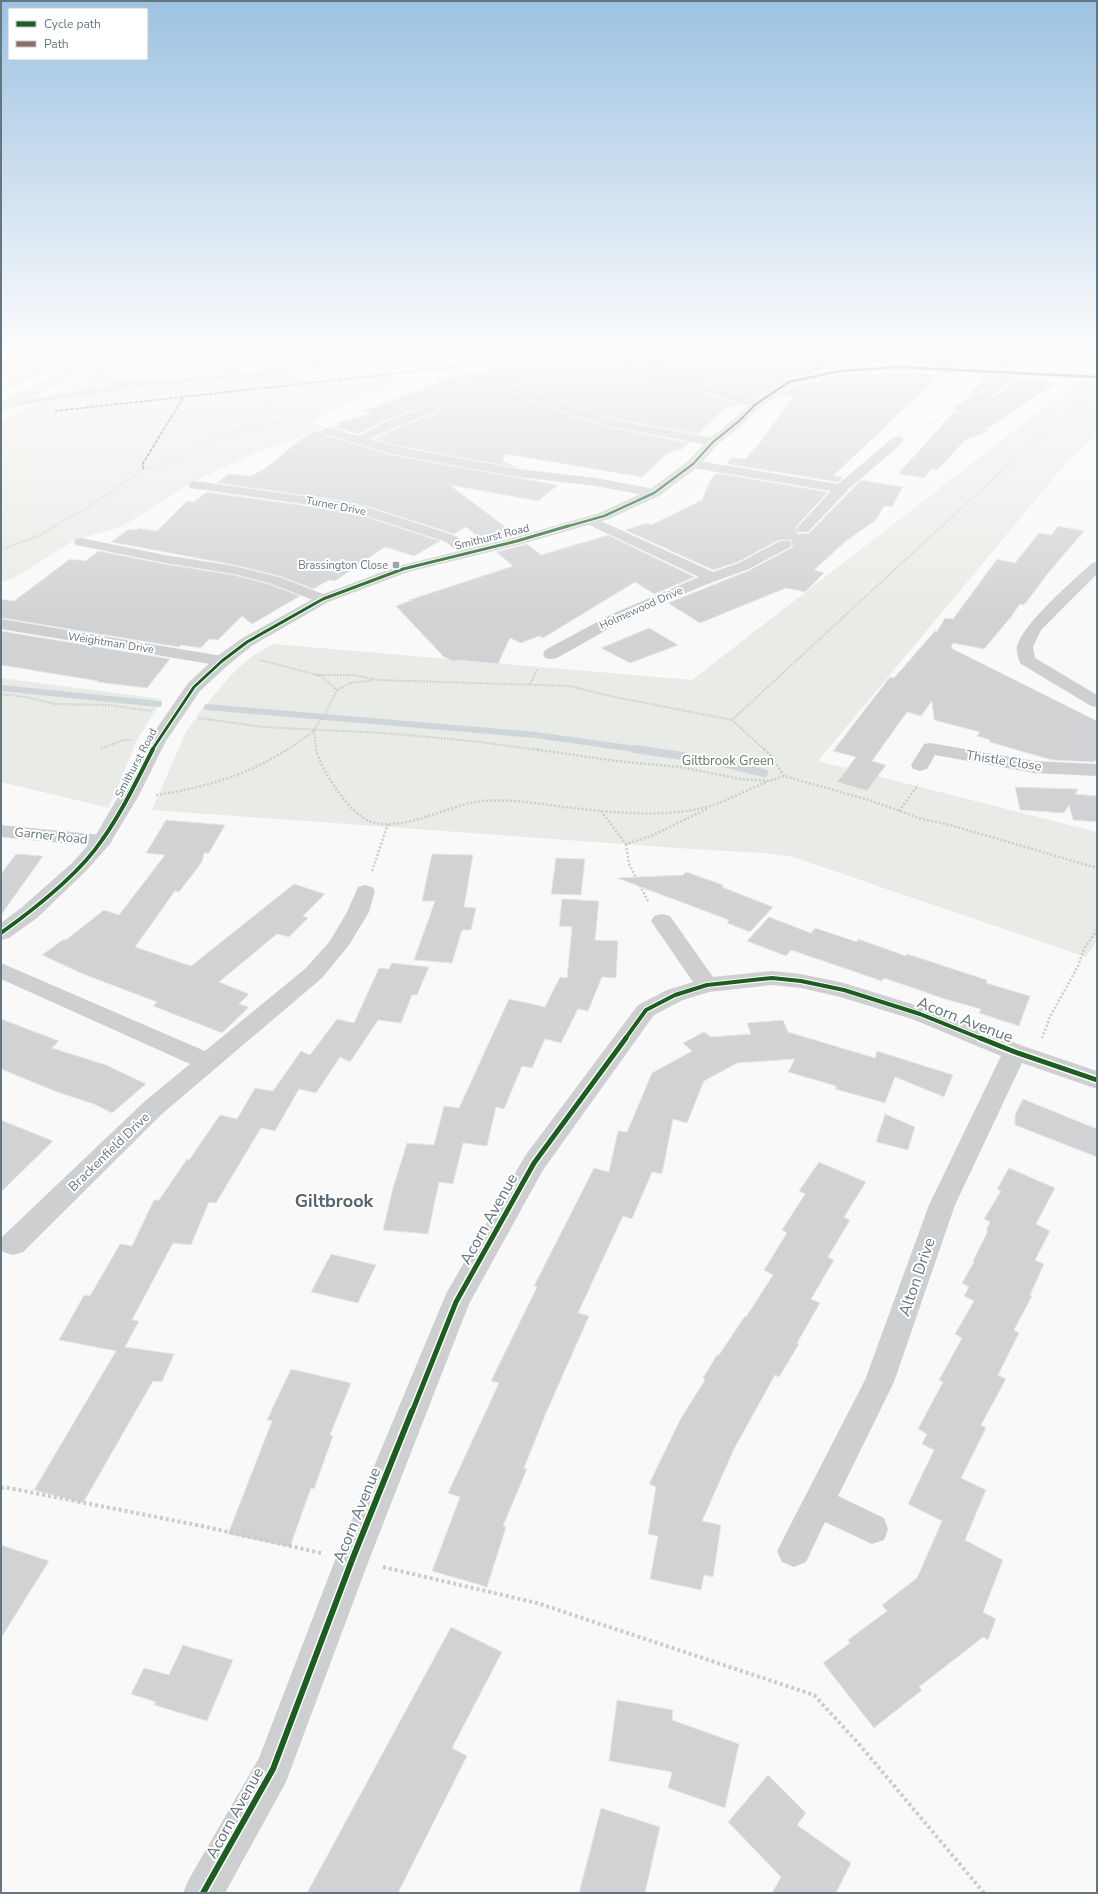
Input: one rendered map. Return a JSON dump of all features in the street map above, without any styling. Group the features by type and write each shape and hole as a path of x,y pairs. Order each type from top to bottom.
{"street":[{"path":"367,442 392,450 518,473 596,482 654,493"},
{"name":"Smithurst Road","path":"1,933 29,913 80,866 102,841 128,797 157,741 194,687 227,657 247,642 323,599 403,569 604,516 654,493 693,464 713,442"},
{"path":"803,529 841,489 895,442"},
{"path":"693,464 841,489"},
{"name":"Turner Drive","path":"196,485 338,504 368,512 451,539 468,553"},
{"path":"590,520 713,578"},
{"path":"81,542 165,559 234,570 274,580 323,599"},
{"name":"Holmewood Drive","path":"551,654 620,616 744,566 785,544"},
{"path":"1093,575 1034,628 1025,647 1027,660 1097,702"},
{"name":"Weightman Drive","path":"1,624 227,657"},
{"name":"Thistle Close","path":"920,765 930,748 1023,766 1076,771 1097,770"},
{"name":"Garner Road","path":"1,831 102,841"},
{"name":"Brackenfield Drive","path":"12,1244 154,1107 314,973 338,945 358,912 365,891"},
{"path":"662,921 707,985"},
{"path":"1,970 208,1062"},
{"name":"Acorn Avenue","path":"203,1893 273,1770 352,1560 456,1302 534,1163 646,1010 675,996 707,985 772,978 801,981 844,990 920,1014 1024,1055 1097,1080"},
{"name":"Alton Drive","path":"794,1551 879,1382 942,1205 1024,1055"},
{"path":"818,1502 872,1529"}],"path":[{"path":"1,550 40,535 74,516 144,470 165,464 184,452 207,442"},
{"path":"732,720 1033,442"},
{"path":"227,657 321,676 337,690"},
{"path":"316,675 354,675 378,680"},
{"path":"128,797 176,793 242,774 278,755 314,730 326,712 337,690 352,683 378,680 569,686 599,695 696,711 732,720 771,756 784,776"},
{"path":"1,694 26,697 55,704 108,705 255,726 384,733 472,741 616,761 680,767 742,779 769,781"},
{"path":"314,730 317,755 324,772 354,811 367,821 388,824 411,820 470,802 508,800 614,812 694,810 713,806"},
{"path":"626,844 670,828 750,787 784,776 834,790 922,819 950,825 1097,868"},
{"path":"601,811 626,844 629,864 652,909 662,921"},
{"path":"365,891 388,824"},
{"path":"1024,1055 1050,1017 1078,966 1084,949 1097,930"},
{"path":"1,1488 4,1487 202,1526 537,1603 814,1695 859,1744 984,1893"}],"green space":[{"path":"1,442 283,442 196,480 123,526 75,540 14,578 1,582"},
{"name":"Giltbrook Green","path":"999,442 1089,442 1068,461 818,761 1097,832 1097,940 1086,957 793,857 765,853 152,810 186,732 201,710 235,671 252,656 273,644 692,680"},
{"path":"1,678 162,699 137,740 109,808 1,782"}],"building":[{"path":"297,442 349,442 392,455 558,485 538,501 450,485 516,535 486,543 466,527 454,534 373,508 338,500 217,483 228,474 251,476 264,469"},
{"path":"385,442 689,443 682,449 668,453 642,477 505,454 503,461 518,468"},
{"path":"760,442 869,442 833,476 843,477 838,482 726,464 732,457 745,459"},
{"path":"927,442 963,442 937,470 932,469 924,478 898,474"},
{"path":"717,473 828,492 795,528 798,534 809,533 861,480 903,487 892,507 884,506 876,520 846,541 814,570 824,573 805,592 786,588 700,623 668,603 750,570 791,548 793,545 791,540 779,540 738,562 713,570 625,530 648,523 651,525 702,500 710,480"},
{"path":"206,492 338,510 364,516 440,541 414,556 385,547 335,581 329,580 313,589 279,576 234,565 111,542 129,529 136,530 139,528 157,531 187,501 194,502"},
{"path":"1058,526 1084,531 1049,572 1024,605 1020,604 984,649 953,643 951,648 1097,721 1097,758 1094,762 1052,760 989,742 990,740 977,736 980,732 934,720 932,701 921,716 907,712 872,761 886,765 867,791 837,782 856,757 833,751 890,677 894,678 935,631 937,632 945,618 953,619 997,559 1015,563 1039,533 1051,535"},
{"path":"608,535 695,577 654,594 635,582 543,638 539,636 521,643 510,638 498,664 457,660 454,662 444,657 396,606 412,600 409,600 513,566 496,552 527,544 541,555"},
{"path":"99,551 165,564 234,575 269,584 300,596 252,624 242,616 218,640 209,639 201,648 181,645 179,647 1,618 1,599 14,601 70,559 85,561"},
{"path":"649,628 678,645 630,663 601,648"},
{"path":"1,631 170,659 147,688 97,682 98,681 1,665"},
{"path":"1015,787 1078,789 1075,794 1097,796 1097,822 1073,820 1069,805 1064,813 1020,810"},
{"path":"166,820 225,825 209,853 204,853 202,862 179,892 175,891 135,947 191,966 294,884 325,894 303,916 308,918 289,937 277,934 219,982 249,994 239,1004 249,1007 222,1033 153,1006 157,1002 83,974 42,955 64,939 66,940 104,910 119,915 165,855 146,853"},
{"path":"16,854 43,856 1,915 1,874"},
{"path":"432,854 473,855 464,907 476,908 471,930 462,930 452,963 414,960 435,901 422,901"},
{"path":"556,858 585,859 581,895 551,894"},
{"path":"686,872 723,885 722,887 773,907 750,932 727,923 729,920 617,878 683,875"},
{"path":"562,899 599,901 595,940 618,941 616,978 602,977 588,1011 578,1009 561,1043 545,1039 532,1068 522,1066 504,1109 496,1107 487,1146 463,1143 453,1184 439,1182 428,1234 383,1230 393,1188 407,1143 434,1145 444,1106 459,1108 509,999 545,1007 560,977 567,978 572,927 559,926"},
{"path":"769,917 811,933 815,928 857,942 858,939 906,956 907,954 987,980 986,983 1030,996 1019,1026 979,1013 981,1009 945,999 884,978 882,981 791,950 786,956 747,941"},
{"path":"392,963 429,967 417,995 412,995 401,1023 378,1020 350,1062 340,1057 316,1093 299,1089 275,1131 261,1128 216,1203 209,1202 191,1245 173,1243 132,1320 139,1321 125,1347 174,1354 162,1382 153,1381 83,1503 34,1490 116,1351 59,1340 84,1295 90,1296 120,1244 132,1246 154,1200 159,1200 220,1115 237,1119 255,1088 273,1091 301,1051 310,1055 337,1019 354,1023 379,968 389,969"},
{"path":"1,1019 59,1041 52,1048 106,1065 146,1084 112,1113 94,1104 57,1092 1,1069"},
{"path":"783,1020 788,1032 875,1058 877,1051 953,1075 944,1097 895,1077 885,1103 835,1089 836,1086 788,1072 795,1059 737,1063 704,1081 687,1123 673,1119 662,1174 652,1172 632,1219 623,1216 578,1313 589,1316 546,1413 524,1468 527,1469 503,1526 506,1527 487,1587 432,1571 460,1497 448,1493 499,1383 491,1381 537,1287 534,1286 594,1168 609,1172 618,1131 627,1132 652,1073 692,1051 683,1043 704,1032 711,1037 751,1034 747,1023"},
{"path":"1023,1099 1097,1129 1097,1157 1015,1125 1015,1115"},
{"path":"885,1114 915,1127 908,1150 876,1142"},
{"path":"1,1120 53,1141 1,1192"},
{"path":"819,1162 866,1182 844,1217 850,1220 828,1257 834,1260 811,1299 820,1303 797,1343 799,1344 779,1377 775,1375 734,1449 702,1521 721,1525 713,1577 704,1575 701,1590 650,1579 658,1536 648,1534 656,1487 649,1484 681,1418 705,1380 703,1378 717,1355 719,1355 745,1316 746,1317 773,1275 764,1270 787,1233 782,1230 805,1194 799,1191"},
{"path":"1009,1168 1055,1188 1036,1224 1050,1231 1035,1260 1044,1264 1030,1295 1032,1296 1014,1330 1019,1333 998,1375 1006,1379 981,1425 986,1428 961,1478 986,1490 965,1540 1003,1560 983,1612 996,1619 988,1640 983,1637 919,1687 922,1690 874,1728 823,1663 850,1643 848,1640 887,1611 882,1605 917,1578 942,1521 908,1504 934,1450 922,1444 927,1434 918,1429 943,1382 939,1380 962,1338 955,1334 974,1301 964,1296 969,1287 962,1283 974,1262 973,1261 988,1231 986,1230 990,1222 984,1219 1001,1191 997,1189"},
{"path":"331,1254 376,1265 358,1303 311,1292"},
{"path":"291,1369 351,1383 330,1435 333,1436 314,1489 311,1488 290,1547 228,1534 272,1421 267,1420"},
{"path":"1,1545 49,1561 1,1638"},
{"path":"451,1627 502,1652 452,1748 467,1756 398,1893 307,1893"},
{"path":"183,1645 233,1660 207,1721 154,1705 156,1702 131,1694 144,1668 169,1675"},
{"path":"617,1700 673,1710 672,1720 739,1744 725,1808 668,1788 672,1772 609,1761"},
{"path":"768,1775 806,1813 797,1825 851,1863 836,1893 772,1893 781,1877 728,1822"},
{"path":"601,1808 660,1827 645,1893 579,1893"}],"waterway":[{"path":"1,688 159,704"},
{"path":"207,707 536,735 636,749"},
{"path":"636,749 642,750"},
{"path":"636,749 715,761 764,773"}],"marked path":[{"path":"144,469 142,465 156,442"}],"cycle path":[{"path":"1,933 29,913 80,866 102,841 128,797 157,741 194,687 222,661 247,642 323,599 403,569 517,541 604,516 654,493 693,464 713,442"},
{"path":"203,1893 273,1769 352,1560 456,1302 534,1163 646,1010 675,995 707,985 772,978 801,981 844,990 920,1014 1015,1052 1097,1080"}],"place":[{"name":"Brassington Close","path":"396,565"}],"district":[{"name":"Giltbrook","path":"334,1201"}]}
